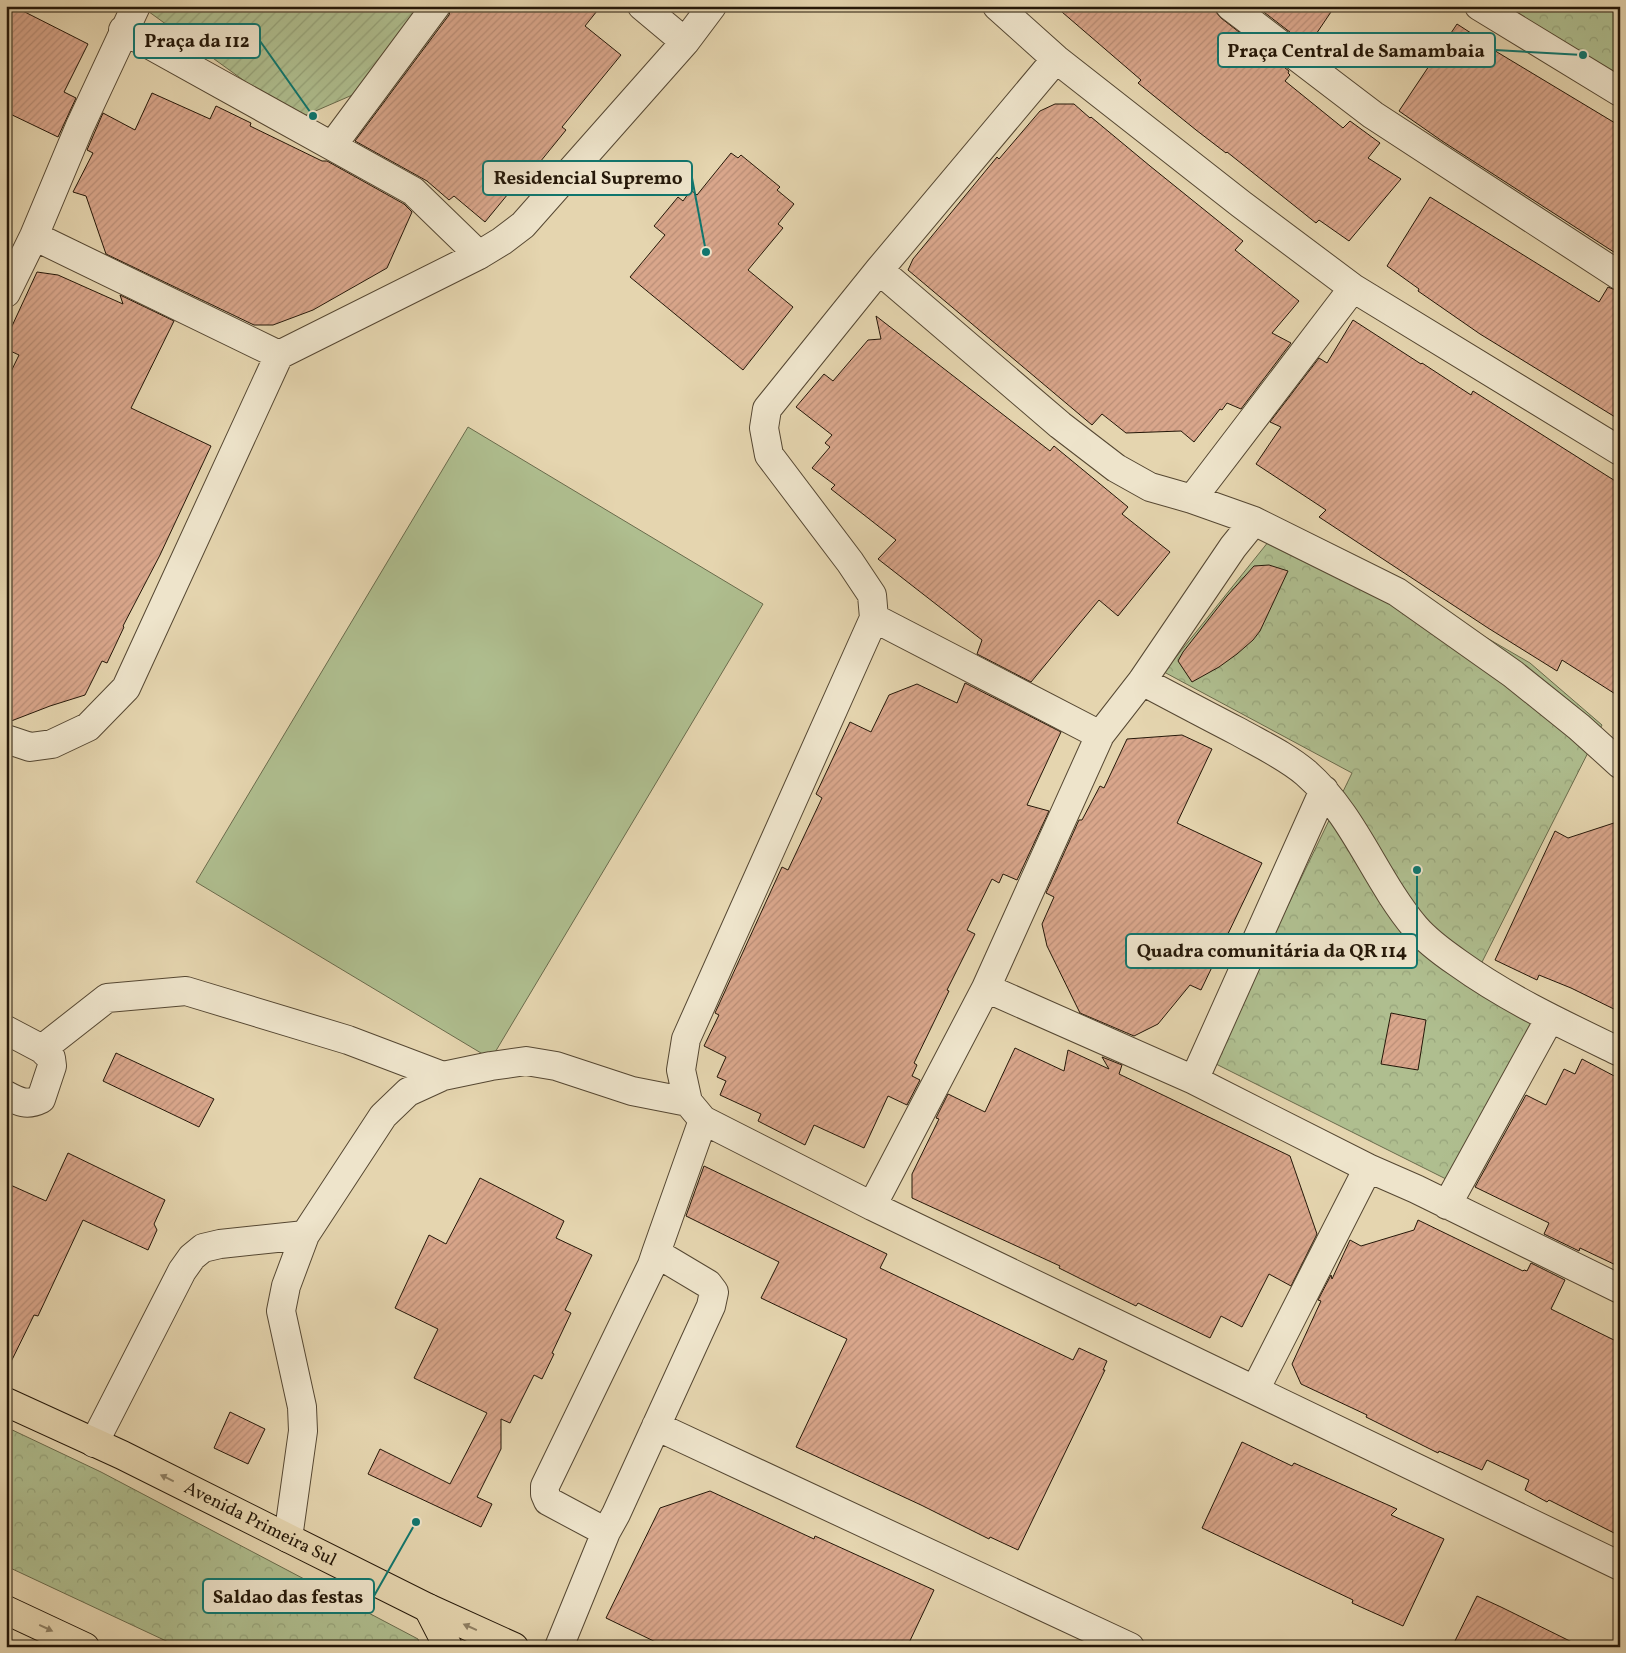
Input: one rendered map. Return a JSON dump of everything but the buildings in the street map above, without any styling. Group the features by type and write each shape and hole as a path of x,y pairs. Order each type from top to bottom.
{"main road":[{"name":"Avenida Primeira Sul","path":"6,1402 94,1443 428,1608 514,1647"},
{"path":"428,1608 448,1647"},
{"path":"6,1610 86,1647"}],"street":[{"path":"6,293 34,236 80,126 123,30 136,6"},
{"path":"332,146 436,6"},
{"path":"642,6 685,42"},
{"path":"6,739 30,747 52,744 88,727 126,688 279,355 479,255 523,225 685,42 712,6"},
{"path":"997,6 1056,60 1241,204 1353,288 1620,451"},
{"path":"1230,6 1373,115 1620,276"},
{"path":"1479,6 1620,92"},
{"path":"123,30 413,191 479,255"},
{"path":"606,1532 548,1501 545,1494 545,1486 652,1265 656,1253 696,1111 681,1070 686,1039 874,618 872,595 850,562 769,455 764,428 767,409 879,270 1056,60"},
{"path":"34,236 279,355"},
{"path":"879,270 1060,425 1116,468 1150,487 1192,499 1254,521 1397,592 1513,674 1580,727 1620,764"},
{"path":"1192,499 1353,288"},
{"path":"872,1206 986,988 1100,735 1142,681 1233,547 1254,521"},
{"path":"874,618 1100,735"},
{"path":"1142,681 1282,756 1306,773 1324,790 1356,832 1378,874 1398,905 1416,928 1436,948 1478,978 1516,1001 1620,1052"},
{"path":"1194,1080 1324,790"},
{"path":"986,988 1194,1080 1368,1168 1620,1289"},
{"path":"42,1049 107,998 186,991 348,1040 443,1076"},
{"path":"1447,1205 1550,1018"},
{"path":"6,1030 42,1049 51,1058 52,1066 41,1099 33,1103 21,1103 6,1095"},
{"path":"288,1538 303,1431 302,1406 281,1311 286,1286 305,1235 383,1116 408,1092 443,1076 526,1061 556,1066 696,1111 872,1206 1620,1566"},
{"path":"1255,1390 1368,1168"},
{"path":"94,1443 182,1271 192,1257 203,1248 220,1244 305,1235"},
{"path":"558,1647 606,1532 711,1306 714,1292 708,1284 656,1253"},
{"path":"656,1426 1130,1647"}],"green space":[{"path":"147,6 428,6 357,93 297,119 145,9"},
{"path":"1473,6 1620,6 1620,104"},
{"path":"468,427 763,604 491,1059 196,882"},
{"path":"1285,521 1530,663 1602,725 1480,966 1546,1009 1454,1183 1212,1062 1352,773 1164,672"},
{"path":"6,1427 101,1472 418,1639 420,1647 179,1647 6,1566"}],"place":[{"name":"Praça Central de Samambaia","path":"1583,55"},
{"name":"Praça da 112","path":"313,116"},
{"name":"Residencial Supremo","path":"706,252"},
{"name":"Quadra comunitária da QR 114","path":"1417,870"},
{"name":"Saldao das festas","path":"416,1522"}]}
